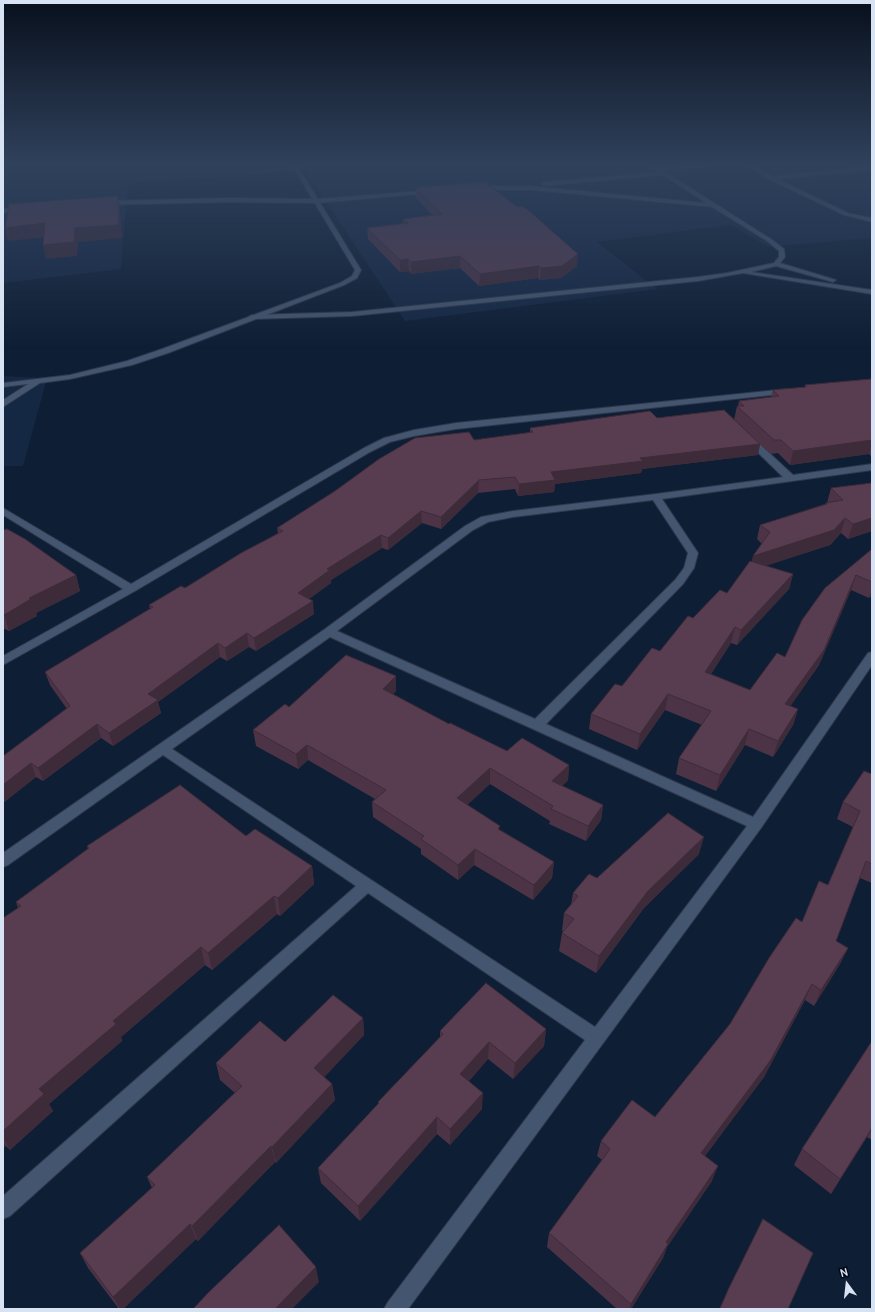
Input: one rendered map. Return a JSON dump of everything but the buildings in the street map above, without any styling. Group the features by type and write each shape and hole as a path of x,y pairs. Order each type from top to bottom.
{"street":[{"path":"3,384 39,381 96,372 129,363 165,351 342,284 355,277 358,270 332,226"},
{"path":"746,226 782,250 782,257 776,264"},
{"path":"252,317 352,314 462,304 698,279 776,264 839,282 854,289"},
{"path":"739,272 872,292"},
{"path":"3,404 39,381"},
{"path":"3,660 131,589 367,450 387,440 414,433 456,426 710,403 794,390"},
{"path":"740,432 790,478"},
{"path":"3,861 329,632 469,528 485,519 513,514 656,497 872,467"},
{"path":"537,725 679,582 689,568 693,553 656,497"},
{"path":"5,514 131,589"},
{"path":"329,632 756,824"},
{"path":"396,1309 756,824 872,656"},
{"path":"163,749 597,1038"},
{"path":"3,1209 367,885"}],"shaded area":[{"path":"3,226 124,226 121,269 3,283"},
{"path":"342,226 721,226 597,242 657,289 405,321"},
{"path":"733,226 872,226 872,238 768,247"},
{"path":"3,376 47,378 23,466 3,466"}]}
